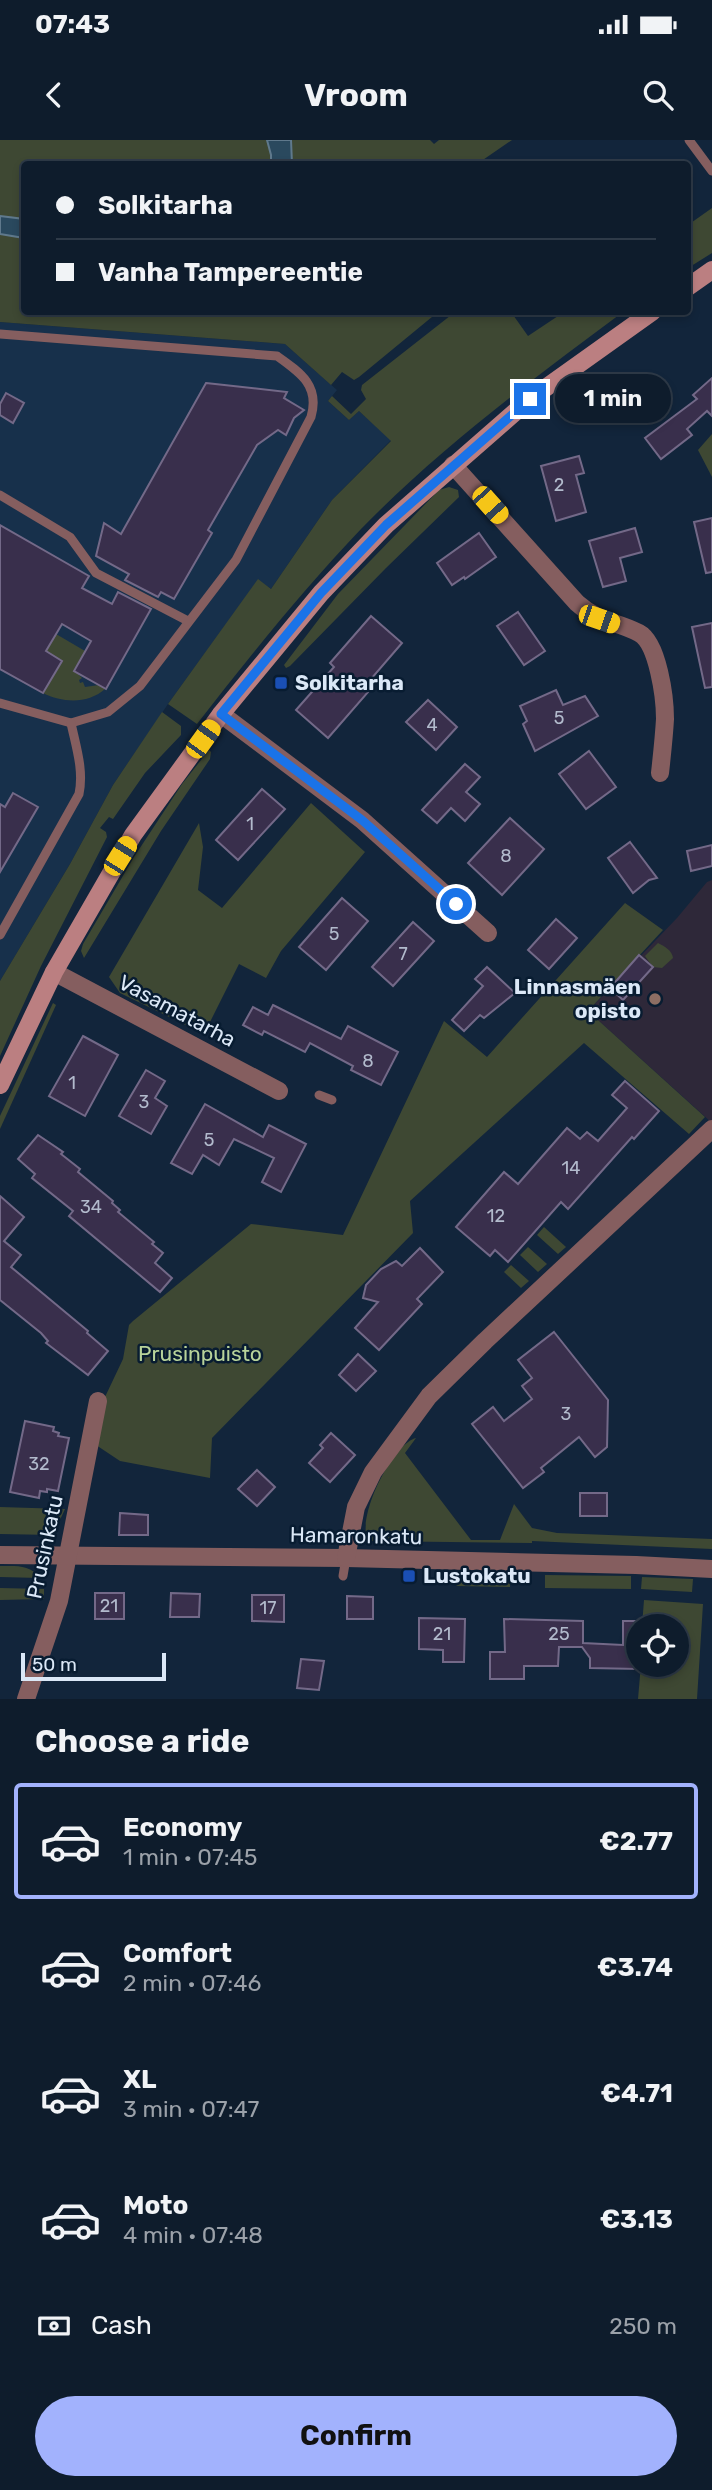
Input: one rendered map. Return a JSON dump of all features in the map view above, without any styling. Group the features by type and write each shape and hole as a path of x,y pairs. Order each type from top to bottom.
{"main road":[{"path":"691,285 712,270"},
{"path":"0,1085 54,972 133,835 221,714 321,593 386,525 530,399 648,315"}],"street":[{"path":"453,465 576,603 590,615 638,632 649,642 662,691 665,716 660,773"},
{"path":"221,714 362,820 488,933"},
{"name":"Vasamatarha","path":"54,972 279,1091"},
{"path":"344,1567 356,1507 373,1472 429,1396 712,1129"},
{"name":"Prusinkatu","path":"26,1699 59,1601 98,1401"},
{"name":"Hamaronkatu","path":"0,1555 344,1567 636,1565 712,1569"}],"lane":[{"path":"689,140 712,171"},
{"path":"0,334 277,356 312,387 315,402 311,417 236,560 137,689 108,712 71,723 0,703"},
{"path":"0,495 71,537 96,573 188,621"},
{"path":"0,935 79,794 82,780 71,723"},
{"path":"319,1095 332,1100"}],"shaded area":[{"path":"267,140 291,140 292,161 271,161"},
{"path":"0,216 21,219 21,238 0,234"},
{"path":"0,322 285,344 337,390 328,401 349,420 359,411 391,440 332,500 271,589 258,580 168,704 113,785 70,864 0,981"},
{"name":"Linnasmäen opisto","path":"712,880 712,1123 588,1011 677,918 707,882"}],"green space":[{"path":"0,140 267,140 271,155 271,161 21,161 21,219 0,216"},
{"path":"291,140 430,140 434,144 439,140 512,140 481,161 292,161"},
{"path":"712,208 712,253 691,266 691,223"},
{"path":"0,234 21,238 21,315 434,315 359,377 354,380 342,372 331,385 285,344 0,322"},
{"path":"451,315 513,315 528,336 560,315 619,315 488,415 391,499 297,600 197,724 168,704 258,579 271,589 332,500 391,441 359,411 349,420 328,401 332,396 351,414 366,399 361,390 362,385"},
{"path":"712,434 712,477 698,450"},
{"path":"449,487 458,490 459,497 286,668 284,665 338,594 439,490"},
{"path":"56,634 85,651 74,670 82,678 80,683 83,682 85,687 99,685 105,689 91,697 75,700 59,699 43,693 62,661 46,651"},
{"path":"162,712 181,726 181,735 145,773 113,819 109,817 100,828 106,832 107,837 41,966 0,1056 0,981 70,864 113,785"},
{"path":"209,750 210,759 161,831 84,958 81,951 83,944 134,857 182,784"},
{"path":"311,803 365,852 281,951 266,978 239,964 204,1034 120,993 109,977 199,823 203,847 198,890 222,908"},
{"name":"Prusinpuisto","path":"625,903 663,930 588,1011 705,1117 689,1134 584,1043 410,1201 413,1233 212,1438 210,1478 120,1461 96,1445 105,1397 123,1359 129,1325 251,1224 343,1235 444,1021 487,1057"},
{"path":"658,943 669,951 673,958 662,968 653,967 645,956"},
{"path":"53,1003 56,1005 0,1129 0,1116"},
{"path":"544,1227 566,1247 558,1254 537,1235"},
{"path":"528,1247 547,1264 538,1272 520,1255"},
{"path":"511,1265 529,1281 521,1288 504,1272"},
{"path":"416,1438 405,1453 471,1540 500,1540 514,1504 532,1528 557,1533 712,1539 712,1549 532,1541 368,1541 367,1516 378,1483 397,1453"},
{"path":"0,1507 65,1509 53,1535 0,1534"},
{"path":"0,1566 27,1568 40,1578 0,1577"},
{"path":"444,1573 510,1574 510,1587 457,1586 444,1576"},
{"path":"545,1575 631,1576 631,1589 545,1588"},
{"path":"642,1577 693,1579 692,1592 641,1589"},
{"path":"0,1588 44,1589 44,1599 0,1600"},
{"path":"644,1600 703,1604 697,1699 638,1699 640,1677 689,1677 689,1614 643,1614"}],"building":[{"path":"712,378 712,416 707,411 687,429 692,435 661,459 645,438 697,399 693,395"},
{"path":"206,383 287,392 284,398 304,410 294,418 286,435 278,430 257,445 208,530 212,533 174,599 161,592 158,597 125,580 129,574 96,556 104,523 121,534"},
{"path":"6,393 24,403 13,423 0,415 0,404"},
{"path":"579,456 584,473 576,475 586,512 556,521 541,466"},
{"path":"712,518 712,572 706,573 694,522"},
{"path":"0,525 89,576 82,588 112,604 118,592 151,609 106,689 74,671 91,641 62,624 46,651 62,661 43,693 0,669"},
{"path":"635,528 642,552 620,558 626,581 603,587 589,541"},
{"path":"479,533 496,557 452,585 437,563"},
{"path":"518,612 545,651 524,665 497,626"},
{"path":"371,616 402,643 364,687 369,691 328,738 296,710 334,667 330,663"},
{"path":"712,623 712,687 705,688 692,627"},
{"path":"556,690 563,705 585,696 598,716 535,751 523,724 527,721 520,706"},
{"path":"428,700 457,727 436,750 406,722"},
{"path":"589,751 616,787 586,809 559,774"},
{"path":"465,764 480,777 466,792 480,804 465,821 451,808 437,823 422,810"},
{"path":"262,789 285,809 238,860 216,840"},
{"path":"13,793 38,807 0,872 0,804 5,807"},
{"path":"510,818 544,849 502,895 468,863"},
{"path":"630,842 657,878 649,880 633,893 608,858"},
{"path":"712,845 712,866 691,871 687,851"},
{"path":"342,898 368,921 326,970 299,947"},
{"path":"556,919 577,938 549,969 528,950"},
{"path":"413,922 434,941 393,986 372,967"},
{"path":"639,955 653,967 623,1000 610,988"},
{"path":"487,967 515,993 484,1018 480,1015 464,1031 452,1020 483,986 475,979"},
{"path":"273,1005 341,1039 348,1026 398,1052 381,1085 351,1070 353,1066 310,1043 305,1052 264,1031 262,1035 243,1025 253,1007 268,1015"},
{"path":"83,1036 118,1055 85,1116 49,1096"},
{"path":"146,1070 165,1081 155,1098 167,1106 151,1134 119,1116"},
{"path":"625,1081 659,1111 568,1209 561,1202 508,1262 495,1250 490,1256 456,1227 504,1172 518,1184 567,1128 580,1139 587,1132 598,1141 627,1108 612,1095"},
{"path":"205,1104 263,1137 269,1125 306,1144 281,1192 262,1182 274,1158 234,1139 219,1165 203,1155 192,1174 171,1163"},
{"path":"38,1135 63,1152 61,1154 80,1169 78,1172 113,1201 120,1210 118,1212 163,1253 155,1263 172,1278 160,1292 69,1216 73,1211 32,1178 35,1174 18,1159"},
{"path":"0,1196 24,1217 4,1241 21,1255 11,1267 108,1351 88,1375 46,1343 48,1341 41,1333 0,1300"},
{"path":"420,1248 443,1272 417,1299 422,1304 379,1350 355,1328 378,1302 363,1298 366,1285 381,1269 396,1261 402,1266"},
{"path":"554,1332 608,1400 607,1447 595,1457 579,1437 541,1468 544,1472 523,1488 472,1424 493,1407 504,1421 532,1399 522,1386 532,1378 518,1360"},
{"path":"358,1354 376,1371 356,1391 339,1375"},
{"path":"25,1421 54,1427 53,1431 59,1433 58,1436 69,1438 58,1491 40,1491 39,1498 10,1492"},
{"path":"331,1433 355,1455 330,1482 309,1463 323,1448 320,1445"},
{"path":"257,1470 275,1487 257,1506 238,1489"},
{"path":"580,1493 607,1493 607,1516 580,1516"},
{"path":"120,1513 148,1515 148,1535 119,1535"},
{"path":"95,1593 124,1593 124,1619 95,1619"},
{"path":"171,1593 200,1594 199,1617 170,1617"},
{"path":"252,1595 284,1595 284,1622 252,1621"},
{"path":"347,1596 373,1597 373,1619 347,1619"},
{"path":"419,1618 465,1619 464,1662 443,1662 443,1650 419,1649"},
{"path":"504,1619 583,1621 583,1643 623,1645 623,1621 626,1621 626,1669 590,1668 590,1658 582,1647 559,1647 558,1666 524,1666 524,1679 490,1679 490,1652 505,1652"},
{"path":"301,1659 324,1661 319,1690 297,1688"}],"place":[{"name":"Solkitarha","path":"281,683"},
{"name":"Linnasmäen opisto","path":"655,999"},
{"name":"Lustokatu","path":"409,1576"}],"route":[{"path":"456,904 362,820 221,714 321,593 386,525 530,399"}]}
